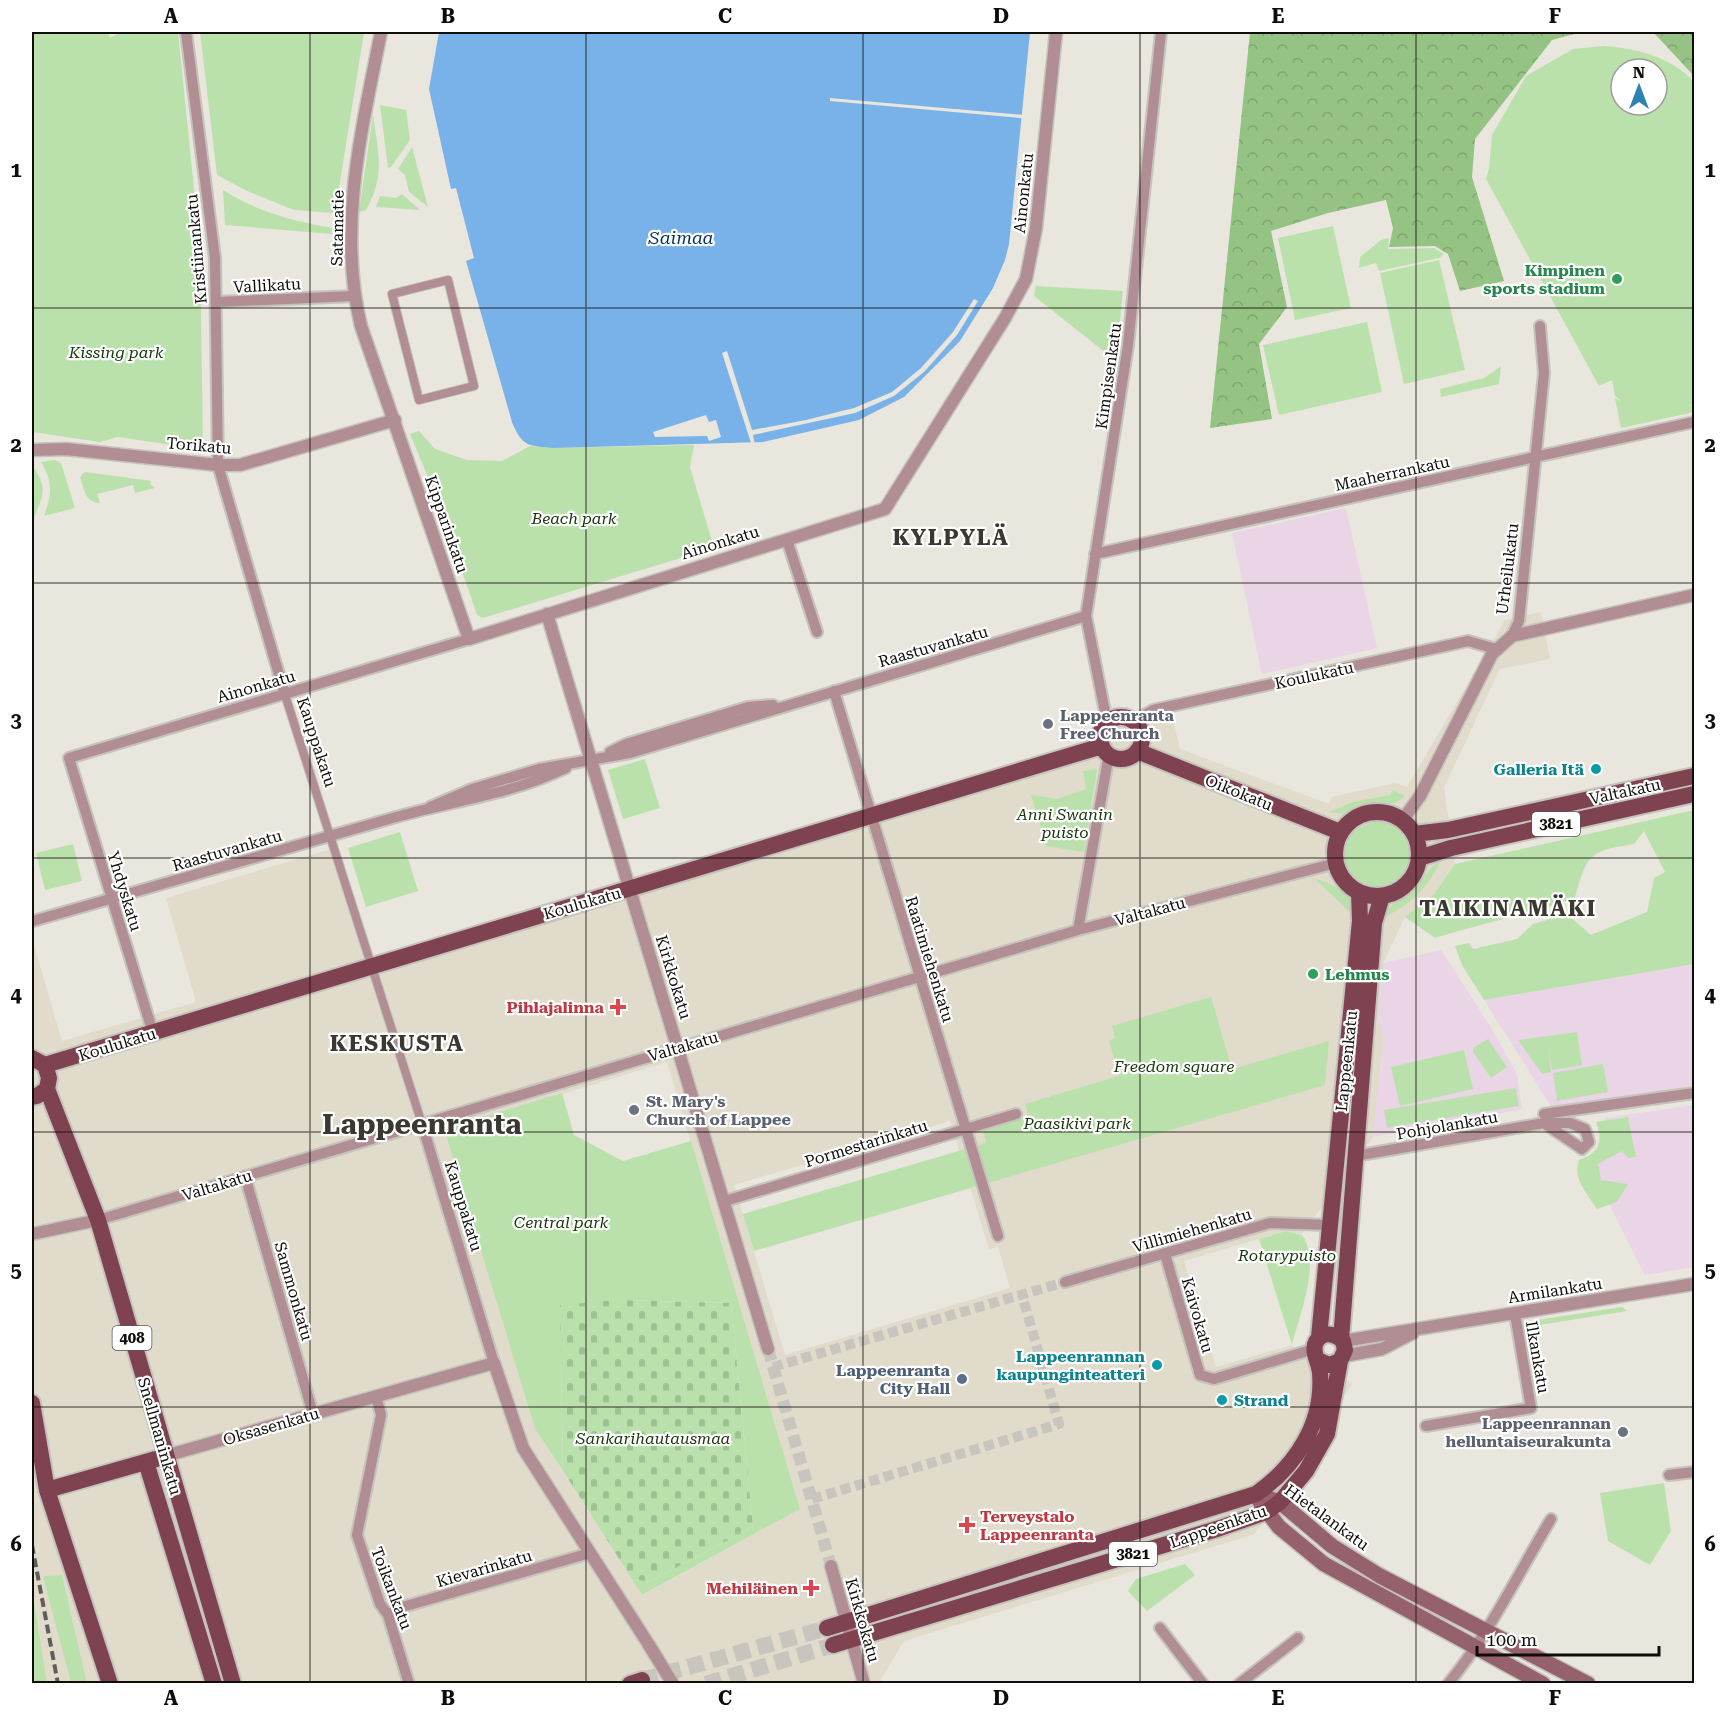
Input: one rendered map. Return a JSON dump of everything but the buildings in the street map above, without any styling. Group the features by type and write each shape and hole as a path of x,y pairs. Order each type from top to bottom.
{"main road":[{"path":"1121,717 1134,721 1142,737 1137,751 1123,758 1105,750 1101,732 1107,722 1121,717"},
{"name":"Koulukatu","path":"32,1097 37,1096 40,1067 871,816 1105,750"},
{"name":"Oikokatu","path":"1137,751 1341,832"},
{"name":"Valtakatu","path":"1414,834 1448,830 1695,776"},
{"name":"Valtakatu","path":"1419,858 1451,848 1695,794"},
{"path":"1370,813 1387,813 1402,821 1414,834 1419,858 1408,882 1401,889 1382,896 1359,892 1344,881 1336,863 1335,849 1341,832 1354,819 1370,813"},
{"name":"Lappeenkatu","path":"827,1628 1117,1540 1256,1494 1295,1458 1315,1424 1319,1396 1317,1349 1360,921 1359,892"},
{"name":"Lappeenkatu","path":"832,1645 1221,1528 1273,1507 1306,1471 1327,1434 1342,1349 1374,923 1382,896"},
{"name":"Snellmaninkatu","path":"40,1067 98,1220 233,1683"},
{"path":"1330,1334 1342,1349 1329,1365 1317,1349 1330,1334"},
{"path":"32,1403 47,1490 110,1683"},
{"name":"Oksasenkatu","path":"47,1490 165,1456"},
{"name":"Snellmaninkatu","path":"146,1462 214,1683"},
{"name":"Hietalankatu","path":"1256,1494 1351,1558 1582,1680"},
{"name":"Hietalankatu","path":"1273,1507 1279,1527 1324,1564 1543,1683"}],"street":[{"name":"Kristiinankatu","path":"186,32 214,258 217,302 218,465"},
{"name":"Satamatie","path":"381,32 353,190 351,233 354,296 361,326 395,420"},
{"name":"Ainonkatu","path":"69,758 469,639 885,508 1019,293 1030,262 1036,228 1056,32"},
{"name":"Kimpisenkatu","path":"1107,722 1086,616 1126,366 1161,32"},
{"path":"448,280 474,386 419,400 392,294 448,280"},
{"name":"Vallikatu","path":"217,302 354,296"},
{"name":"Urheilukatu","path":"1402,821 1420,796 1496,649 1512,636 1519,621 1544,373 1540,326"},
{"name":"Torikatu","path":"32,450 66,449 218,465 240,465 395,420"},
{"name":"Kipparinkatu","path":"395,420 469,639"},
{"name":"Maaherrankatu","path":"1095,554 1695,422"},
{"name":"Kauppakatu","path":"218,465 285,695 422,1124 494,1363 523,1448 673,1683"},
{"path":"787,540 817,632"},
{"path":"1512,636 1695,595"},
{"name":"Kirkkokatu","path":"547,614 768,1349"},
{"name":"Raastuvankatu","path":"33,921 430,807 476,799 542,779 590,759 630,753 1086,616"},
{"name":"Koulukatu","path":"1134,721 1153,710 1468,641 1496,649"},
{"name":"Raatimiehenkatu","path":"834,691 999,1236"},
{"path":"1078,930 1105,750"},
{"name":"Yhdyskatu","path":"69,758 153,1033"},
{"name":"Valtakatu","path":"32,1234 98,1220 1078,930 1336,863"},
{"name":"Pohjolankatu","path":"1355,1156 1544,1118 1695,1093"},
{"name":"Pormestarinkatu","path":"725,1201 1016,1114"},
{"name":"Sammonkatu","path":"245,1176 313,1414"},
{"name":"Villimiehenkatu","path":"1065,1282 1270,1223 1330,1225"},
{"name":"Kaivokatu","path":"1165,1254 1200,1375 1214,1379 1317,1349"},
{"name":"Armilankatu","path":"1342,1349 1382,1349 1422,1329 1695,1284"},
{"name":"Ilkankatu","path":"1426,1426 1531,1408 1515,1314"},
{"name":"Oksasenkatu","path":"165,1456 494,1363"},
{"name":"Toikankatu","path":"376,1396 381,1415 357,1535 380,1604 388,1615 409,1683"},
{"path":"1669,1475 1695,1472"},
{"path":"1448,1683 1475,1648 1551,1519"},
{"name":"Kievarinkatu","path":"388,1615 399,1608 590,1553"},
{"name":"Kirkkokatu","path":"831,1566 864,1683"},
{"path":"1160,1628 1203,1683"},
{"path":"1239,1683 1298,1638"}],"shaded area":[{"path":"1346,508 1377,648 1262,674 1232,533"},
{"path":"1541,612 1550,659 1500,669 1444,787 1455,864 1434,894 1405,917 1383,963 1378,1020 1384,1034 1373,1137 1302,1234 1286,1231 1184,1261 1216,1367 1292,1345 1352,1384 1255,1534 904,1641 881,1679 882,1683 87,1683 62,1575 44,1576 71,1683 47,1683 32,1584 32,938 62,1041 196,1002 166,898 334,848 372,966 1101,742 1103,726 1111,719 1121,717 1134,721 1170,707 1180,749 1329,804 1332,797 1395,783 1407,787 1505,620","holes":["667,1062 800,1509 643,1595 535,1429 444,1130","950,1121 989,1249 998,1247 1010,1288 785,1355 734,1185"]},
{"path":"1441,950 1492,1029 1517,1074 1522,1109 1373,1137 1384,1035 1378,1020 1383,963"},
{"path":"1694,964 1694,1085 1554,1111 1484,1000"},
{"path":"1694,1105 1694,1267 1645,1275 1592,1169 1605,1118"}],"green space":[{"name":"Kissing park","path":"32,32 108,32 110,38 121,32 178,32 200,248 203,444 198,449 118,437 100,442 32,432"},
{"path":"200,32 364,32 335,213 294,210 245,190 217,175"},
{"path":"1250,32 1653,32 1578,33 1552,40 1475,139 1472,177 1504,281 1460,291 1448,254 1435,246 1389,247 1393,228 1386,200 1328,213 1271,231 1287,307 1259,344 1272,419 1210,428"},
{"path":"1653,32 1694,32 1694,76"},
{"name":"Kimpinen sports stadium","path":"1603,46 1628,49 1657,57 1609,57 1609,117 1669,117 1669,63 1694,82 1694,404 1688,406 1694,405 1694,412 1621,428 1615,398 1622,402 1615,396 1612,380 1599,386 1486,179 1492,135 1526,76 1573,49"},
{"path":"380,105 406,110 410,140 388,168"},
{"path":"373,114 379,163 378,174 366,210 359,212"},
{"path":"412,147 428,207 409,192 405,175 398,169"},
{"path":"223,190 250,205 276,215 332,228 332,234 225,225"},
{"path":"402,194 420,210 376,207 380,196 396,198"},
{"path":"1333,226 1351,308 1295,320 1278,238"},
{"path":"1389,238 1388,249 1434,248 1444,254 1439,258 1379,271 1376,263 1359,268 1360,257 1381,240"},
{"path":"1439,260 1465,370 1404,384 1380,273"},
{"path":"1036,286 1123,291 1116,361 1034,296"},
{"path":"1367,322 1382,392 1279,415 1263,345"},
{"path":"1501,366 1499,384 1441,397 1440,389 1484,378"},
{"name":"Beach park","path":"419,431 435,449 467,460 502,461 530,446 554,448 694,445 690,467 714,548 483,618 477,615 438,501 410,434"},
{"path":"55,460 61,463 75,508 44,516 50,488 48,476 41,462"},
{"path":"32,465 43,487 32,523"},
{"path":"85,472 152,481 150,484 155,488 135,493 133,485 97,494 100,503 95,502 88,498 84,490 80,477"},
{"path":"645,759 660,808 623,819 608,770"},
{"name":"Anni Swanin puisto","path":"1097,769 1084,852 1046,846 1031,795 1057,799 1086,789 1083,771"},
{"path":"1393,790 1405,796 1395,803 1368,805 1343,814 1329,812 1353,802 1390,795"},
{"path":"1694,810 1694,964 1484,1000 1462,965 1455,946 1469,943 1473,949 1517,939 1533,924 1567,914 1591,935 1647,912 1654,878 1665,872 1644,831 1634,844 1607,849 1592,857 1583,872 1575,898 1435,938 1405,917 1434,894 1455,864"},
{"path":"1378,821 1399,827 1410,839 1412,853 1408,867 1398,880 1384,888 1368,888 1352,880 1344,870 1340,861 1341,852 1350,835"},
{"path":"400,832 418,891 366,907 348,848"},
{"path":"73,844 82,881 45,890 36,853"},
{"path":"1442,858 1432,877 1419,893 1404,906 1385,917 1392,905 1414,888 1432,866"},
{"path":"1315,879 1333,885 1347,895 1355,905 1353,915"},
{"path":"1211,997 1232,1069 1329,1041 1325,1085 754,1251 743,1214 986,1143 983,1130 1029,1116 1025,1104 1119,1076 1109,1041 1115,1038 1112,1026"},
{"path":"1577,1032 1582,1065 1552,1070 1548,1044 1551,1072 1542,1074 1518,1040"},
{"path":"1488,1039 1507,1067 1491,1078 1473,1052 1473,1048"},
{"path":"1464,1050 1473,1089 1400,1106 1391,1067"},
{"path":"1603,1064 1608,1092 1557,1101 1553,1073"},
{"path":"1516,1088 1519,1106 1387,1128 1384,1110"},
{"name":"Central park","path":"562,1093 574,1135 623,1161 691,1141 800,1509 642,1595 632,1579 649,1582 753,1527 731,1303 618,1300 561,1364 563,1471 535,1429 444,1129"},
{"path":"1628,1117 1636,1157 1628,1158 1622,1151 1598,1164 1601,1180 1628,1184 1617,1202 1597,1209 1579,1179 1577,1167 1579,1160 1591,1154 1598,1146 1600,1135 1596,1122"},
{"name":"Rotarypuisto","path":"1286,1231 1302,1235 1308,1246 1310,1259 1304,1304 1292,1345 1259,1239"},
{"name":"Sankarihautausmaa","path":"618,1300 731,1303 753,1527 649,1582 632,1579 563,1471 560,1305"},
{"path":"1622,1307 1627,1311 1527,1327 1531,1321"},
{"path":"1664,1483 1671,1531 1650,1565 1608,1541 1600,1493"},
{"path":"1185,1564 1195,1575 1147,1611 1128,1591 1136,1579"},
{"path":"62,1575 87,1683 71,1683 43,1576"},
{"path":"32,1587 47,1683 32,1683"}],"water":[{"name":"Saimaa","path":"439,32 1030,32 1009,244 993,288 960,341 904,397 859,420 763,442 554,448 527,444 519,436 512,422 466,261 474,258 456,188 451,189 429,89"}],"pier":[{"path":"830,98 1024,115 1023,119 830,101"},
{"path":"974,299 978,301 957,335 924,372 894,396 855,413 753,435 755,445 752,446 722,353 727,351 752,430 806,420 854,408 892,392 921,368 953,332"},
{"path":"706,415 709,422 716,420 721,437 709,441 707,436 655,437 653,432"}],"tunnel":[{"path":"773,1367 1065,1282"},
{"path":"812,1499 1059,1424 1022,1295"},
{"path":"768,1349 831,1566"},
{"path":"642,1680 827,1628"},
{"path":"706,1684 833,1645"}],"railway":[{"path":"32,1545 58,1684"}],"place":[{"name":"Kimpinen sports stadium","path":"1617,279"},
{"name":"Lappeenranta Free Church","path":"1048,724"},
{"name":"Galleria Itä","path":"1596,769"},
{"name":"Lehmus","path":"1313,974"},
{"name":"Pihlajalinna","path":"618,1007"},
{"name":"St. Mary's Church of Lappee","path":"634,1110"},
{"name":"Lappeenrannan kaupunginteatteri","path":"1157,1365"},
{"name":"Lappeenranta City Hall","path":"962,1379"},
{"name":"Strand","path":"1222,1400"},
{"name":"Lappeenrannan helluntaiseurakunta","path":"1623,1432"},
{"name":"Terveystalo Lappeenranta","path":"967,1525"},
{"name":"Mehiläinen","path":"811,1588"}],"district":[{"name":"KYLPYLÄ","path":"951,537"},
{"name":"TAIKINAMÄKI","path":"1508,908"},
{"name":"KESKUSTA","path":"397,1043"},
{"name":"Lappeenranta","path":"422,1124"}],"park label":[{"name":"Freedom square","path":"1174,1066"},
{"name":"Paasikivi park","path":"1077,1123"}]}
